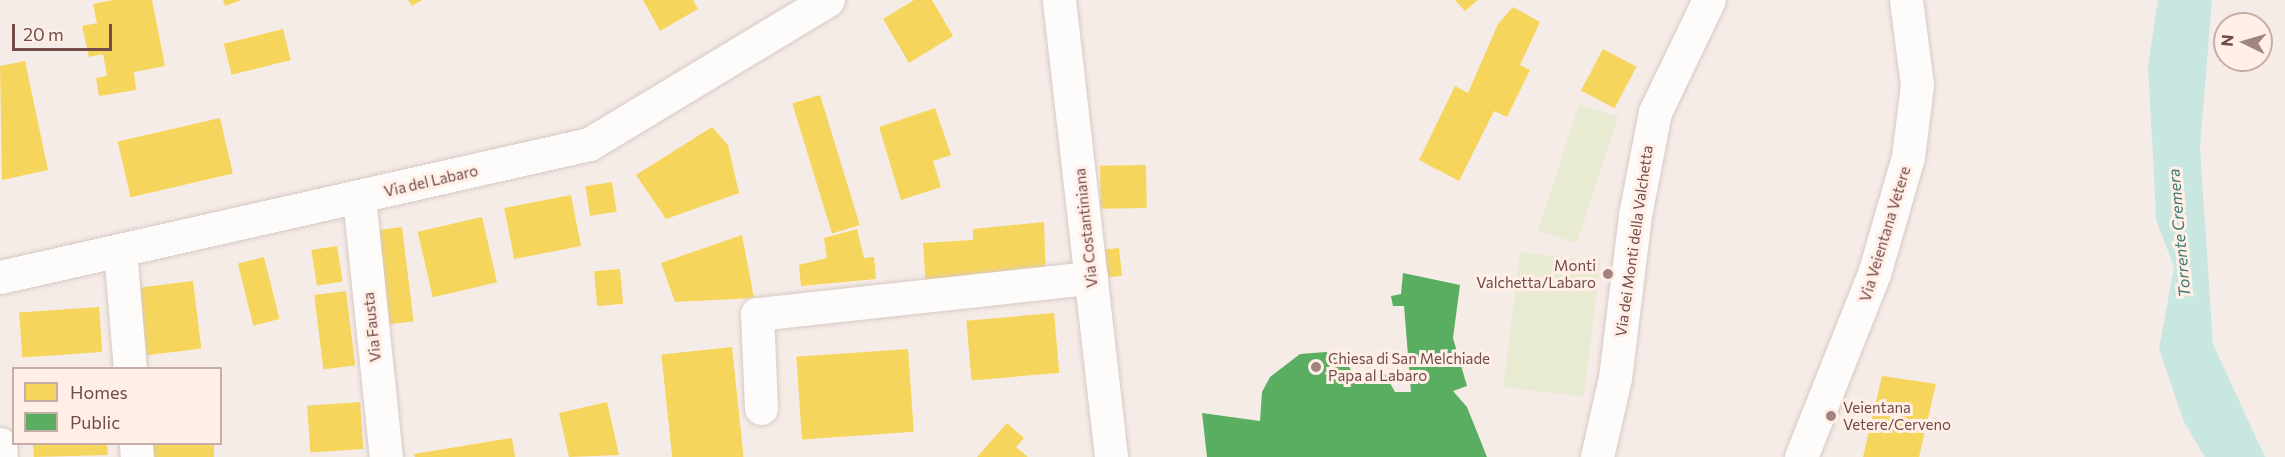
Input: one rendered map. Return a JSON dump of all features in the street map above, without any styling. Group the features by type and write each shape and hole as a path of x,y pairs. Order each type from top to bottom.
{"street":[{"name":"Via del Labaro","path":"0,277 590,144 828,0"},
{"name":"Via Costantiniana","path":"1059,0 1111,457"},
{"name":"Via dei Monti della Valchetta","path":"1597,457 1615,378 1635,215 1655,112 1708,0"},
{"name":"Via Veientana Vetere","path":"1801,457 1874,274 1908,157 1917,85 1906,0"},
{"name":"Via Fausta","path":"359,197 386,457"},
{"path":"120,250 130,367"},
{"path":"761,408 757,314 1091,278"},
{"path":"0,444 1,457"}],"green space":[{"path":"1579,104 1618,117 1577,243 1538,230"},
{"path":"1520,252 1600,262 1584,397 1503,387"}],"water":[{"name":"Torrente Cremera","path":"2158,0 2212,0 2200,148 2213,344 2265,457 2205,457 2184,422 2159,349 2174,267 2156,220 2148,66"}],"building: Homes":[{"path":"113,0 152,0 165,66 134,72 136,90 99,96 96,78 107,76 103,54 89,57 82,26 97,23 93,4"},
{"path":"223,0 242,0 225,6"},
{"path":"408,0 422,0 412,6"},
{"path":"643,0 693,0 698,9 660,31"},
{"path":"914,0 932,0 953,36 909,63 883,19"},
{"path":"1455,0 1478,0 1465,11"},
{"path":"1513,7 1540,22 1520,65 1530,70 1507,117 1494,111 1459,181 1419,160 1455,86 1468,93 1498,24"},
{"path":"283,29 291,60 232,75 224,44"},
{"path":"1603,49 1637,67 1614,108 1581,90"},
{"path":"25,61 48,170 2,180 0,66"},
{"path":"820,95 860,225 832,234 792,103"},
{"path":"935,108 951,155 933,161 941,187 901,200 879,127"},
{"path":"220,118 233,174 131,197 118,142"},
{"path":"712,127 728,145 739,193 666,219 636,175"},
{"path":"1146,165 1147,208 1101,209 1100,166"},
{"path":"612,182 617,212 590,216 585,186"},
{"path":"571,195 581,246 514,259 504,208"},
{"path":"482,217 497,282 433,297 418,232"},
{"path":"1044,222 1046,282 926,288 923,243 973,240 973,229"},
{"path":"402,227 414,321 388,324 376,230"},
{"path":"857,229 864,258 874,257 876,279 801,286 799,265 827,258 824,238"},
{"path":"742,235 754,298 675,302 661,263"},
{"path":"337,246 343,282 317,286 311,250"},
{"path":"1119,248 1122,276 1099,278 1096,250"},
{"path":"264,257 279,319 253,326 238,264"},
{"path":"620,269 623,304 597,306 594,271"},
{"path":"193,281 201,348 147,355 138,288"},
{"path":"346,291 355,365 323,369 314,295"},
{"path":"99,307 102,352 22,357 19,313"},
{"path":"1054,313 1059,373 972,380 966,321"},
{"path":"732,347 744,457 672,457 661,354"},
{"path":"908,349 914,432 802,440 796,357"},
{"path":"1882,376 1936,384 1919,457 1863,457"},
{"path":"360,402 363,449 310,453 307,406"},
{"path":"607,402 619,455 569,457 559,413"},
{"path":"1007,423 1024,438 1016,447 1028,457 977,457"},
{"path":"512,438 515,457 415,457 414,454"},
{"path":"33,445 107,445 108,455 34,457"},
{"path":"148,445 214,445 214,457 148,457"}],"building: Public":[{"name":"Chiesa di San Melchiade Papa al Labaro","path":"1403,273 1460,285 1453,338 1467,386 1453,391 1467,407 1487,457 1207,457 1202,413 1260,421 1262,392 1270,377 1300,354 1326,352 1347,363 1358,383 1385,374 1395,392 1411,392 1404,306 1393,306 1391,296 1401,294"}],"place":[{"name":"Monti Valchetta/Labaro","path":"1608,274"},
{"name":"Chiesa di San Melchiade Papa al Labaro","path":"1316,367"},
{"name":"Veientana Vetere/Cerveno","path":"1831,416"}]}
